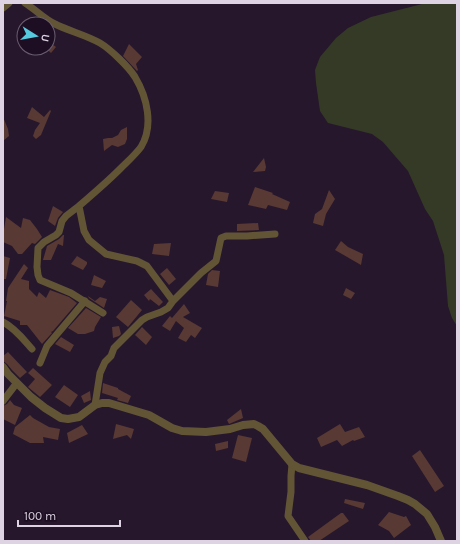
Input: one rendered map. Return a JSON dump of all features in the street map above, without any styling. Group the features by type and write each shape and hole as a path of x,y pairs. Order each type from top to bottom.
{"street":[{"path":"3,8 9,3"},
{"path":"25,3 54,24 101,43 116,56 134,76 145,102 148,124 141,147 134,156 90,197 66,216 62,221 56,235 44,242 38,248 37,267 40,280 71,293 103,313"},
{"path":"79,206 84,231 89,240 106,254 136,261 147,266 173,301"},
{"path":"95,405 100,372 105,362 111,356 114,348 142,320 168,308 201,272 216,261 222,237 275,234"},
{"path":"40,363 47,346 85,301"},
{"path":"3,322 8,324 20,335 32,349"},
{"path":"3,367 16,384 45,408 61,418 68,419 79,417 95,405 109,403 149,415 172,428 182,431 206,432 254,424 266,432 292,464 302,470 367,485 415,504 427,514 441,541"},
{"path":"3,401 16,384"},
{"path":"292,464 288,516 304,541"}],"green space":[{"path":"426,3 457,3 457,326 452,318 448,306 444,255 433,221 425,209 408,171 383,142 372,134 328,123 320,111 316,83 315,70 320,57 336,38 348,28 371,17"}],"building":[{"path":"129,44 142,57 136,64 137,71 123,56"},
{"path":"32,107 44,117 50,110 51,111 41,135 36,139 33,136 40,123 27,118"},
{"path":"3,117 9,136 3,141"},
{"path":"127,127 127,139 125,144 118,147 112,145 104,151 103,139 112,138 118,135 121,130"},
{"path":"264,158 266,167 265,171 253,172"},
{"path":"255,187 273,193 272,194 290,202 287,210 268,205 266,209 248,205"},
{"path":"329,190 335,199 326,214 323,226 313,223 315,214 322,209"},
{"path":"215,191 229,193 227,202 211,199"},
{"path":"53,206 63,212 58,218 55,226 48,221"},
{"path":"6,217 21,228 23,218 30,220 42,237 35,244 32,243 22,254 18,254 12,246 3,242"},
{"path":"258,223 259,230 237,231 237,224"},
{"path":"63,235 63,246 58,244 51,260 43,260 47,246"},
{"path":"341,241 348,247 363,254 361,265 335,250"},
{"path":"171,243 169,256 152,254 154,244"},
{"path":"3,256 10,258 6,279 3,279"},
{"path":"77,256 87,262 83,270 71,264"},
{"path":"24,264 28,268 21,279 29,281 29,289 37,297 39,292 46,298 50,290 69,297 77,303 42,344 27,325 20,325 20,321 4,316 8,288"},
{"path":"167,268 176,279 169,285 160,274"},
{"path":"212,270 220,271 218,287 206,285 208,274"},
{"path":"94,275 106,281 102,288 91,285"},
{"path":"346,288 355,293 351,299 343,295"},
{"path":"151,289 163,302 159,306 150,299 149,301 144,295"},
{"path":"88,296 95,301 100,297 107,299 104,308 89,298"},
{"path":"131,300 142,310 128,327 116,317"},
{"path":"184,304 190,313 183,317 202,328 195,338 191,335 186,342 178,338 184,328 176,321 170,331 162,326 170,316 172,318"},
{"path":"86,308 101,317 94,331 85,334 78,334 68,328"},
{"path":"119,326 121,334 113,338 112,327"},
{"path":"142,327 152,337 146,345 135,335"},
{"path":"61,337 74,345 70,352 55,344"},
{"path":"8,352 27,372 20,378 3,361 3,356"},
{"path":"33,368 52,385 40,397 28,387 35,379 28,373"},
{"path":"103,383 118,388 131,396 128,403 102,393"},
{"path":"64,385 78,395 70,407 55,397"},
{"path":"90,391 91,400 84,403 81,396"},
{"path":"10,400 14,405 22,408 15,425 3,419 3,406"},
{"path":"241,409 243,418 229,424 227,420"},
{"path":"30,415 49,427 60,429 58,440 43,437 44,443 30,443 13,434 15,427"},
{"path":"116,424 134,429 131,439 127,435 113,439"},
{"path":"340,424 345,432 359,427 365,437 354,441 353,440 342,446 337,440 321,447 317,438"},
{"path":"82,425 88,434 69,443 67,433"},
{"path":"238,435 252,438 246,462 232,458"},
{"path":"228,441 228,448 216,451 215,444"},
{"path":"420,450 444,486 435,492 412,456"},
{"path":"345,499 365,503 363,509 344,503"},
{"path":"389,512 404,517 406,516 411,525 394,538 389,531 378,525"},
{"path":"343,513 349,521 319,541 311,541 308,537"}]}
